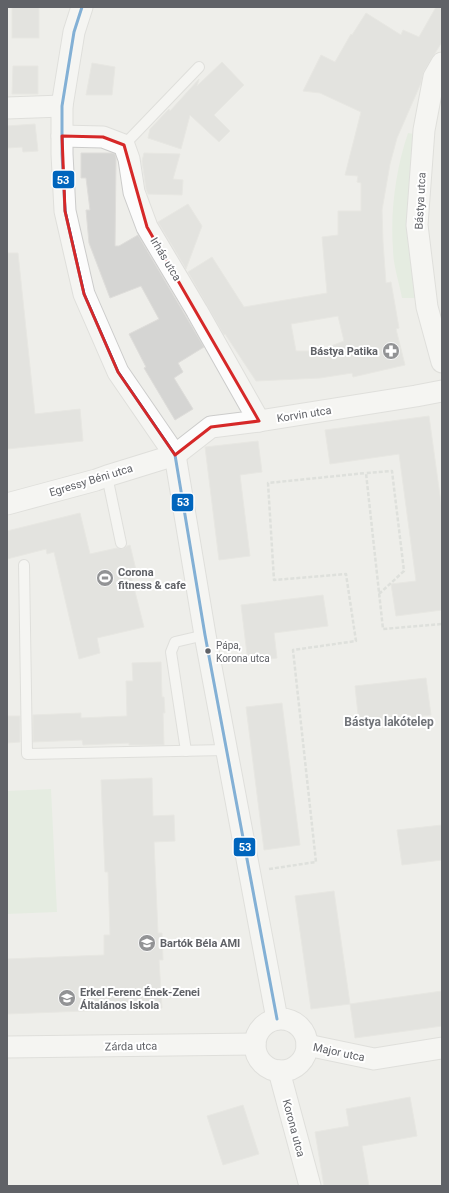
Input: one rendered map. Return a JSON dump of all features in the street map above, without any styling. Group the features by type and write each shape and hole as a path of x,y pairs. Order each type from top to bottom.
{"street":[{"path":"82,7 74,32 62,106 65,211 84,294 118,372 175,455 205,635 277,1019"},
{"name":"Bástya utca","path":"442,63 434,77 424,130 417,225 427,307 442,362"},
{"path":"7,108 62,106"},
{"path":"62,136 103,137 124,145"},
{"name":"Irhás utca","path":"124,145 129,159 134,192 147,227 197,311 259,421"},
{"name":"Korvin utca","path":"175,455 211,427 259,421 442,391"},
{"name":"Egressy Béni utca","path":"7,504 96,480 175,455"},
{"path":"277,1019 290,1020 301,1027 307,1045 304,1057 296,1066 291,1069 279,1071 266,1066 261,1062 256,1053 255,1044 255,1039 259,1029 267,1022 277,1019"},
{"name":"Zárda utca","path":"7,1047 255,1044"},
{"name":"Major utca","path":"307,1045 374,1060 442,1048"},
{"name":"Korona utca","path":"279,1071 310,1186"}],"lane":[{"path":"124,145 199,67"},
{"path":"107,476 122,543"},
{"path":"24,564 27,754 226,750"},
{"path":"186,751 171,652 175,642 205,635"}],"path":[{"path":"250,872 316,862 293,650 356,641 346,574 274,580 268,483 366,472 392,471 404,571 379,594"},
{"path":"366,472 383,630 442,624"}],"highlighted area":[{"path":"62,136 103,137 124,145 147,227 259,421 211,427 175,455 118,372 84,294 65,211"}],"green space":[{"path":"408,133 414,134 411,234 415,298 402,298 393,255 392,235 393,205 397,175"},
{"path":"51,789 57,912 7,914 7,791"}],"building":[{"path":"12,7 39,7 39,38 12,38"},
{"path":"436,7 442,7 442,42 424,71 421,83 397,138 390,164 382,210 386,283 391,282 399,328 396,329 405,365 353,377 352,373 320,378 256,381 225,334 224,335 188,272 212,257 244,307 327,293 322,237 338,235 338,211 361,211 361,183 357,182 358,176 345,175 361,112 320,93 303,91 321,55 335,62 351,34 352,35 366,13 401,35 403,30 419,37","holes":["338,316 344,341 331,346 331,351 296,351 291,324"]},
{"path":"222,62 244,85 214,115 230,131 219,142 190,115 181,149 148,138 150,129 169,109 170,111 199,79 197,86"},
{"path":"92,63 115,67 112,95 86,95"},
{"path":"13,66 38,66 38,94 12,94"},
{"path":"35,124 38,151 23,152 22,147 7,148 7,126"},
{"path":"81,153 115,154 115,246 119,246 138,235 204,347 178,363 183,372 174,378 193,409 175,420 144,368 146,367 129,334 159,319 141,286 110,298 89,243 86,210 90,210 86,178 81,178"},
{"path":"144,153 180,154 173,179 183,180 182,195 148,194 142,161"},
{"path":"188,204 202,226 186,269 158,222"},
{"path":"7,253 18,253 35,414 80,409 83,441 7,449"},
{"path":"429,416 442,510 442,610 396,616 391,584 416,581 399,454 330,464 325,430"},
{"path":"258,441 262,472 240,475 250,556 219,560 205,447"},
{"path":"80,513 90,554 117,548 123,549 130,545 137,574 131,576 144,627 97,638 100,653 79,659 54,552 47,554 46,549 7,559 7,531"},
{"path":"323,595 328,626 274,633 277,658 248,662 241,605"},
{"path":"161,662 162,697 164,697 165,713 163,713 164,745 129,745 129,743 83,745 82,740 33,742 33,715 81,713 81,718 127,716 126,681 133,681 132,663"},
{"path":"426,678 431,715 359,724 355,686"},
{"path":"282,703 300,845 264,850 246,707"},
{"path":"7,716 20,716 20,742 7,743"},
{"path":"152,778 153,816 174,815 175,841 154,842 158,933 162,933 163,960 159,960 162,1008 7,1014 7,959 104,955 104,935 110,935 108,872 105,872 101,780"},
{"path":"442,825 442,860 402,865 397,830"},
{"path":"334,891 350,1004 311,1009 295,896"},
{"path":"442,991 442,1026 355,1038 350,1004"},
{"path":"410,1097 417,1136 362,1146 369,1186 324,1186 315,1132 349,1126 346,1109"},
{"path":"243,1105 259,1154 223,1165 207,1116"}],"transit line":[{"name":"53","path":"82,7 74,32 62,106 62,154 65,211 84,294 118,372 175,455 205,635 277,1019"}],"place":[{"name":"Bástya Patika","path":"391,351"},
{"name":"Corona fitness & cafe","path":"105,578"},
{"name":"Pápa, Korona utca","path":"208,651"},
{"name":"Bartók Béla AMI","path":"147,943"},
{"name":"Erkel Ferenc Ének-Zenei Általános Iskola","path":"67,998"}],"district":[{"name":"Bástya lakótelep","path":"389,722"}]}
